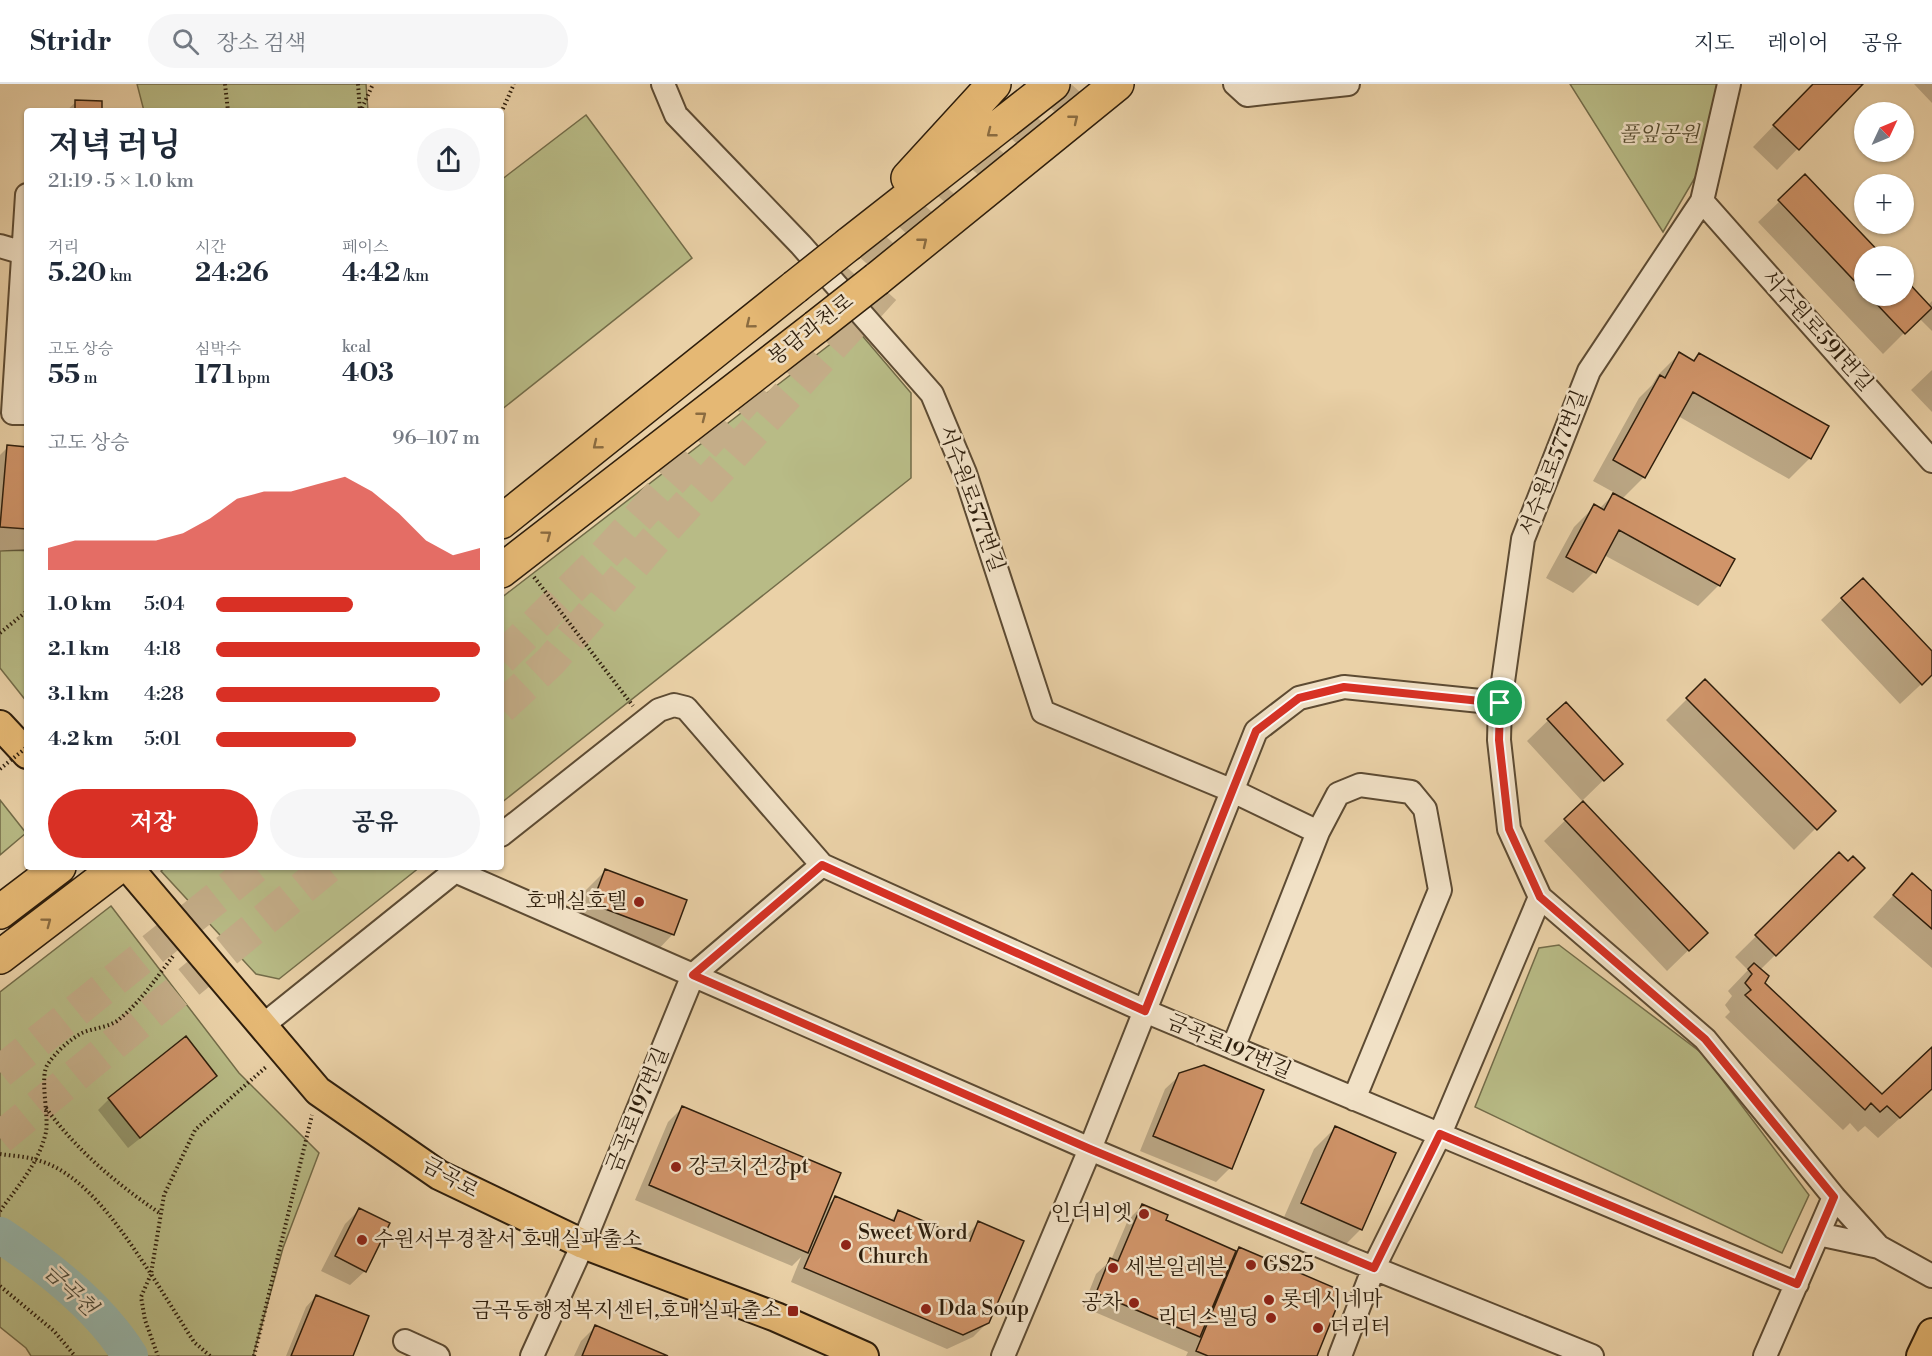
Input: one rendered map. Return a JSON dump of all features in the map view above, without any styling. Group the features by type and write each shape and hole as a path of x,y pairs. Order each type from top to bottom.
{"highway":[{"path":"842,249 994,84"},
{"name":"봉담과천로","path":"504,520 842,249 1053,84"},
{"name":"봉담과천로","path":"516,572 1117,84"},
{"path":"0,912 55,870"},
{"path":"0,957 114,870"}],"main road":[{"path":"0,724 24,751"},
{"name":"금곡로","path":"131,870 318,1091 439,1175 582,1244 776,1317 864,1356"},
{"path":"1921,1356 1932,1333"}],"street":[{"name":"서수원로577번길","path":"663,84 676,115 801,245 932,394 965,474 1043,712 1233,791 1318,832"},
{"path":"1241,90 1348,84"},
{"name":"서수원로577번길","path":"1729,84 1702,201 1589,371 1523,539 1500,703 1499,740 1509,829 1540,897 1705,1039 1834,1197 1879,1247 1932,1276"},
{"name":"서수원로591번길","path":"1702,201 1932,461"},
{"path":"0,246 24,254"},
{"path":"24,267 13,412 24,413"},
{"path":"1004,1356 1090,1149 1256,731 1299,698 1344,687 1500,703"},
{"path":"504,833 659,710 674,705 686,708 822,865"},
{"path":"1233,1048 1318,832 1338,794 1360,785 1411,792 1425,809 1440,890 1354,1099"},
{"name":"금곡로197번길","path":"532,1356 582,1244 693,975 822,865 1145,1011 1797,1284"},
{"path":"262,1026 457,870"},
{"path":"460,870 1090,1149 1592,1356"},
{"path":"1340,1356 1374,1268 1440,1134 1540,897"},
{"path":"1766,1356 1834,1197"},
{"path":"1818,1234 1879,1247"},
{"path":"405,1341 438,1356"}],"path":[{"path":"225,84 228,108"},
{"path":"358,84 361,108"},
{"path":"362,108 373,84"},
{"path":"503,108 514,84"},
{"path":"516,572 645,722"},
{"path":"0,633 24,613"},
{"path":"0,769 24,749"},
{"path":"0,1211 37,1160 46,1132 44,1088 46,1066 68,1043 83,1033 114,1023 136,1004 187,937"},
{"path":"158,1356 145,1320 141,1297 151,1274 164,1195 195,1130 283,1051"},
{"path":"254,1356 318,1091"},
{"path":"46,1108 60,1127 92,1160 161,1214"},
{"path":"0,1154 37,1160 61,1170 81,1184 133,1246 194,1341 210,1356"},
{"path":"0,1286 54,1331 75,1356"}],"green space":[{"path":"137,84 366,84 368,108 143,108"},
{"name":"풀잎공원","path":"1570,84 1720,84 1703,164 1663,232"},
{"path":"586,115 692,258 504,408 504,178"},
{"path":"854,326 911,393 911,478 504,801 504,596"},
{"path":"24,550 24,698 0,668 0,551"},
{"path":"0,800 24,830 24,835 0,855"},
{"path":"416,870 279,979 256,974 161,871"},
{"path":"111,906 239,1073 319,1153 283,1248 253,1356 31,1356 26,1348 0,1327 0,992"},
{"path":"1559,945 1703,1054 1809,1195 1782,1253 1475,1107 1539,948"}],"building":[{"path":"1813,84 1863,84 1799,150 1773,125"},
{"path":"75,100 102,101 102,108 75,108"},
{"path":"1805,174 1854,226 1854,234 1862,234 1873,246 1854,246 1854,280 1778,200"},
{"path":"1914,289 1932,308 1905,334 1878,306 1914,306"},
{"path":"1679,352 1694,361 1699,353 1829,426 1811,459 1693,392 1645,478 1613,460 1660,375 1665,378"},
{"path":"7,445 24,447 24,529 0,527"},
{"path":"1613,493 1735,559 1720,586 1619,530 1596,573 1566,557 1594,504 1604,510"},
{"path":"1863,578 1932,651 1932,675 1922,685 1841,598"},
{"path":"1705,679 1836,811 1817,830 1686,698"},
{"path":"1566,702 1623,764 1604,781 1547,719"},
{"path":"1583,801 1708,933 1689,951 1564,819"},
{"path":"1839,852 1848,861 1853,856 1865,868 1776,956 1755,935"},
{"name":"호매실호텔","path":"605,869 687,900 674,935 592,904"},
{"path":"1912,873 1932,891 1932,929 1893,895"},
{"path":"1754,963 1769,976 1765,983 1882,1094 1932,1047 1932,1089 1900,1118 1887,1106 1880,1112 1871,1103 1865,1110 1745,995 1751,990 1745,983 1752,974 1748,969"},
{"path":"186,1036 217,1076 140,1138 108,1098"},
{"path":"1204,1065 1264,1090 1232,1169 1153,1136 1179,1073"},
{"path":"682,1106 841,1173 808,1253 649,1185"},
{"path":"1335,1126 1396,1153 1362,1230 1301,1203"},
{"path":"835,1196 894,1221 898,1210 970,1241 978,1221 1024,1241 989,1323 963,1335 804,1268"},
{"path":"1142,1204 1168,1215 1166,1220 1236,1251 1200,1337 1096,1293 1110,1258 1118,1261"},
{"name":"수원서부경찰서 호매실파출소","path":"359,1208 390,1223 366,1272 335,1256"},
{"name":"리더스빌딩","path":"1239,1247 1335,1288 1340,1299 1317,1356 1208,1356 1196,1351"},
{"path":"316,1295 369,1316 353,1356 291,1356"},
{"path":"595,1325 668,1356 582,1356"}],"waterway":[{"name":"금곡천","path":"0,1235 54,1274 88,1304 118,1338 130,1356"}],"tunnel":[{"path":"984,180 1071,84"},
{"path":"835,301 942,183"},
{"path":"504,705 551,661 655,540 884,289"},
{"path":"504,656 600,560 766,377"},
{"path":"0,1072 251,870"},
{"path":"0,1138 324,870"}],"place":[{"name":"호매실호텔","path":"639,902"},
{"name":"강코치건강pt","path":"676,1167"},
{"name":"인더비엣","path":"1144,1214"},
{"name":"수원서부경찰서 호매실파출소","path":"362,1240"},
{"name":"Sweet Word Church","path":"846,1245"},
{"name":"GS25","path":"1251,1265"},
{"name":"세븐일레븐","path":"1113,1268"},
{"name":"롯데시네마","path":"1269,1300"},
{"name":"공차","path":"1134,1303"},
{"name":"Dda Soup","path":"926,1309"},
{"name":"금곡동행정복지센터,호매실파출소","path":"793,1311"},
{"name":"리더스빌딩","path":"1271,1318"},
{"name":"더리터","path":"1318,1328"}],"route":[{"path":"1344,687 1500,703 1499,740 1509,829 1540,897 1705,1039 1834,1197 1797,1284 1440,1134 1374,1268 1090,1149 693,975 822,865 1145,1011 1256,731 1299,698 1344,687"}]}
